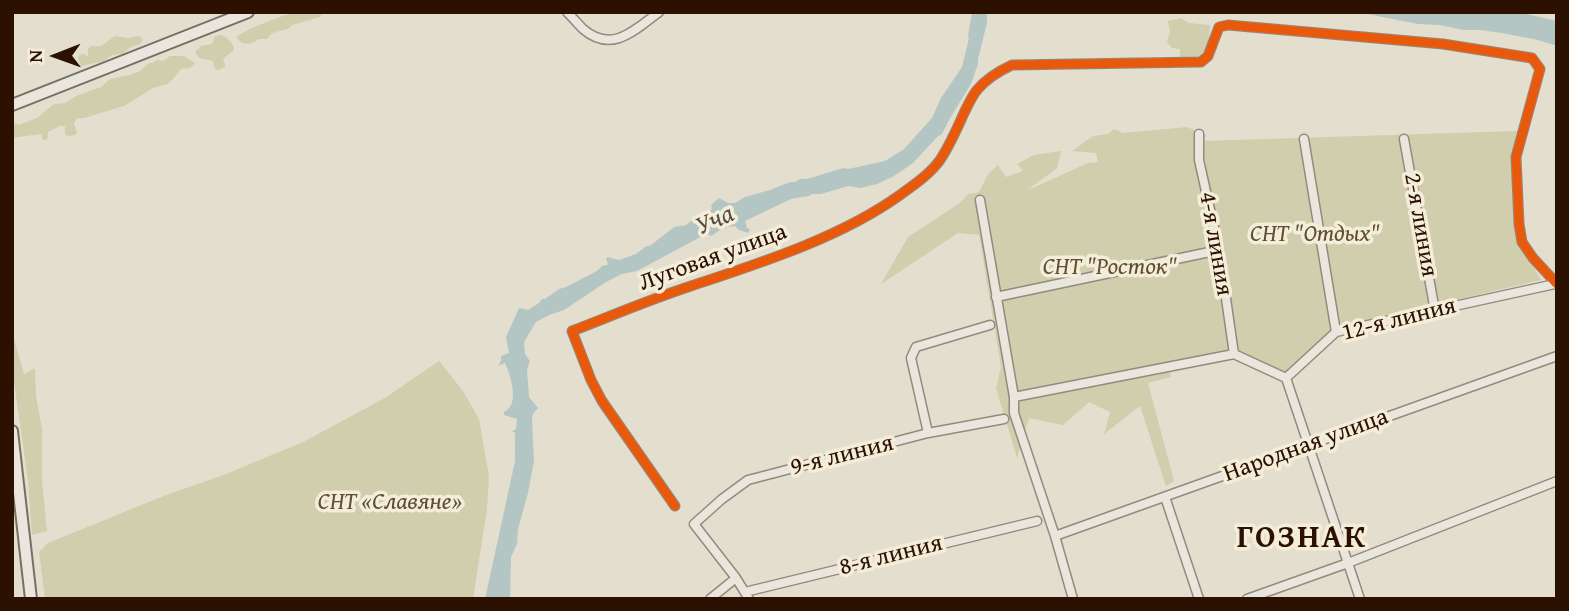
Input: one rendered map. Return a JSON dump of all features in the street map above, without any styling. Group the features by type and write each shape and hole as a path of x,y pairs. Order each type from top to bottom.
{"main road":[{"path":"12,105 248,12"},
{"path":"12,431 31,599"}],"street":[{"path":"567,12 596,37 616,40 659,12"},
{"name":"Луговая улица","path":"675,506 602,401 572,331 688,287 751,267 876,211 916,183 939,161 978,88 1012,65 1201,62 1208,56 1219,27 1228,25 1443,44 1532,58 1540,69 1516,157 1519,224 1522,242 1556,284"},
{"name":"4-я линия","path":"1199,134 1199,160 1219,250 1234,354"},
{"path":"1304,139 1336,332"},
{"name":"2-я линия","path":"1404,139 1435,311"},
{"path":"980,200 1014,397 1014,413 1073,599"},
{"path":"996,297 1219,250"},
{"name":"12-я линия","path":"1286,378 1336,332 1556,284"},
{"path":"928,433 911,358 916,347 990,325"},
{"path":"1014,397 1234,354 1286,378 1360,599"},
{"name":"Народная улица","path":"1055,536 1557,356"},
{"name":"9-я линия","path":"736,578 694,524 748,480 928,433 1004,419"},
{"path":"1247,599 1348,563 1557,481"},
{"path":"1165,497 1199,599"},
{"name":"8-я линия","path":"747,595 1037,521"},
{"path":"710,599 736,578 747,595"}],"green space":[{"path":"294,12 323,12 320,17 272,33 267,39 259,39 250,44 242,43 237,38 250,29"},
{"path":"1181,18 1188,23 1210,25 1208,46 1199,57 1180,58 1180,49 1172,48 1167,42 1170,32 1168,21"},
{"path":"115,36 139,36 143,40 122,54 81,66 79,55 88,57 88,49 91,46 101,46"},
{"path":"215,36 229,40 234,50 223,59 225,67 218,70 215,69 213,61 199,58 195,52 201,46 212,44"},
{"path":"170,56 184,56 195,63 190,68 181,69 167,84 153,88 124,106 77,118 74,124 77,132 75,135 68,136 65,134 65,126 60,126 48,132 46,140 43,140 41,134 12,138 12,123 19,125 37,118 54,104 65,103 101,87 110,79 130,75 149,63 163,61"},
{"name":"СНТ \"Росток\"","path":"1187,127 1207,136 1195,141 1198,168 1231,351 1169,364 1171,377 1148,383 1174,481 1166,486 1140,406 1104,434 1110,412 1089,402 1063,425 1029,418 1017,458 996,388 1001,367 979,235 958,233 881,284 908,237 960,203 968,194 979,192 988,174 998,165 1006,177 1023,171 1017,164 1034,155 1061,151 1057,168 1026,191 1088,163 1098,162 1096,153 1072,151 1093,136 1108,134 1114,129 1123,133"},
{"name":"СНТ \"Отдых\"","path":"1517,131 1512,158 1516,228 1520,244 1541,280 1332,329 1285,375 1235,353 1202,141"},
{"path":"12,332 24,374 35,368 36,396 42,429 42,481 47,531 32,535 28,481 12,367"},
{"name":"СНТ «Славяне»","path":"439,361 463,391 479,419 489,476 487,509 473,599 45,599 39,552 48,543 303,442 385,398"}],"water":[{"name":"Уча","path":"972,12 987,12 987,23 971,84 942,134 913,163 877,184 861,188 848,186 791,199 745,221 750,229 748,233 735,226 723,228 711,236 706,234 637,271 622,274 606,282 564,310 536,322 524,342 525,354 530,361 527,370 529,397 538,408 532,420 534,461 517,544 511,557 510,599 485,599 515,461 515,433 512,431 516,429 517,419 504,415 512,403 512,382 505,363 498,366 501,356 509,353 506,337 519,308 528,310 559,289 597,271 608,264 607,257 619,260 636,254 674,227 686,225 709,212 711,205 719,198 735,203 745,197 800,179 885,161 904,149 932,118 941,98 962,67"},
{"path":"1357,12 1518,12 1557,21 1557,46 1502,33 1418,24"}],"cycle path":[{"path":"675,506 602,401 572,331 661,296 799,248 877,210 931,170 947,149 975,92 989,79 1012,65 1201,62 1208,56 1219,27 1228,25 1443,44 1532,58 1540,69 1516,157 1519,224 1522,242 1557,284"}],"district":[{"name":"ГОЗНАК","path":"1302,539"}]}
